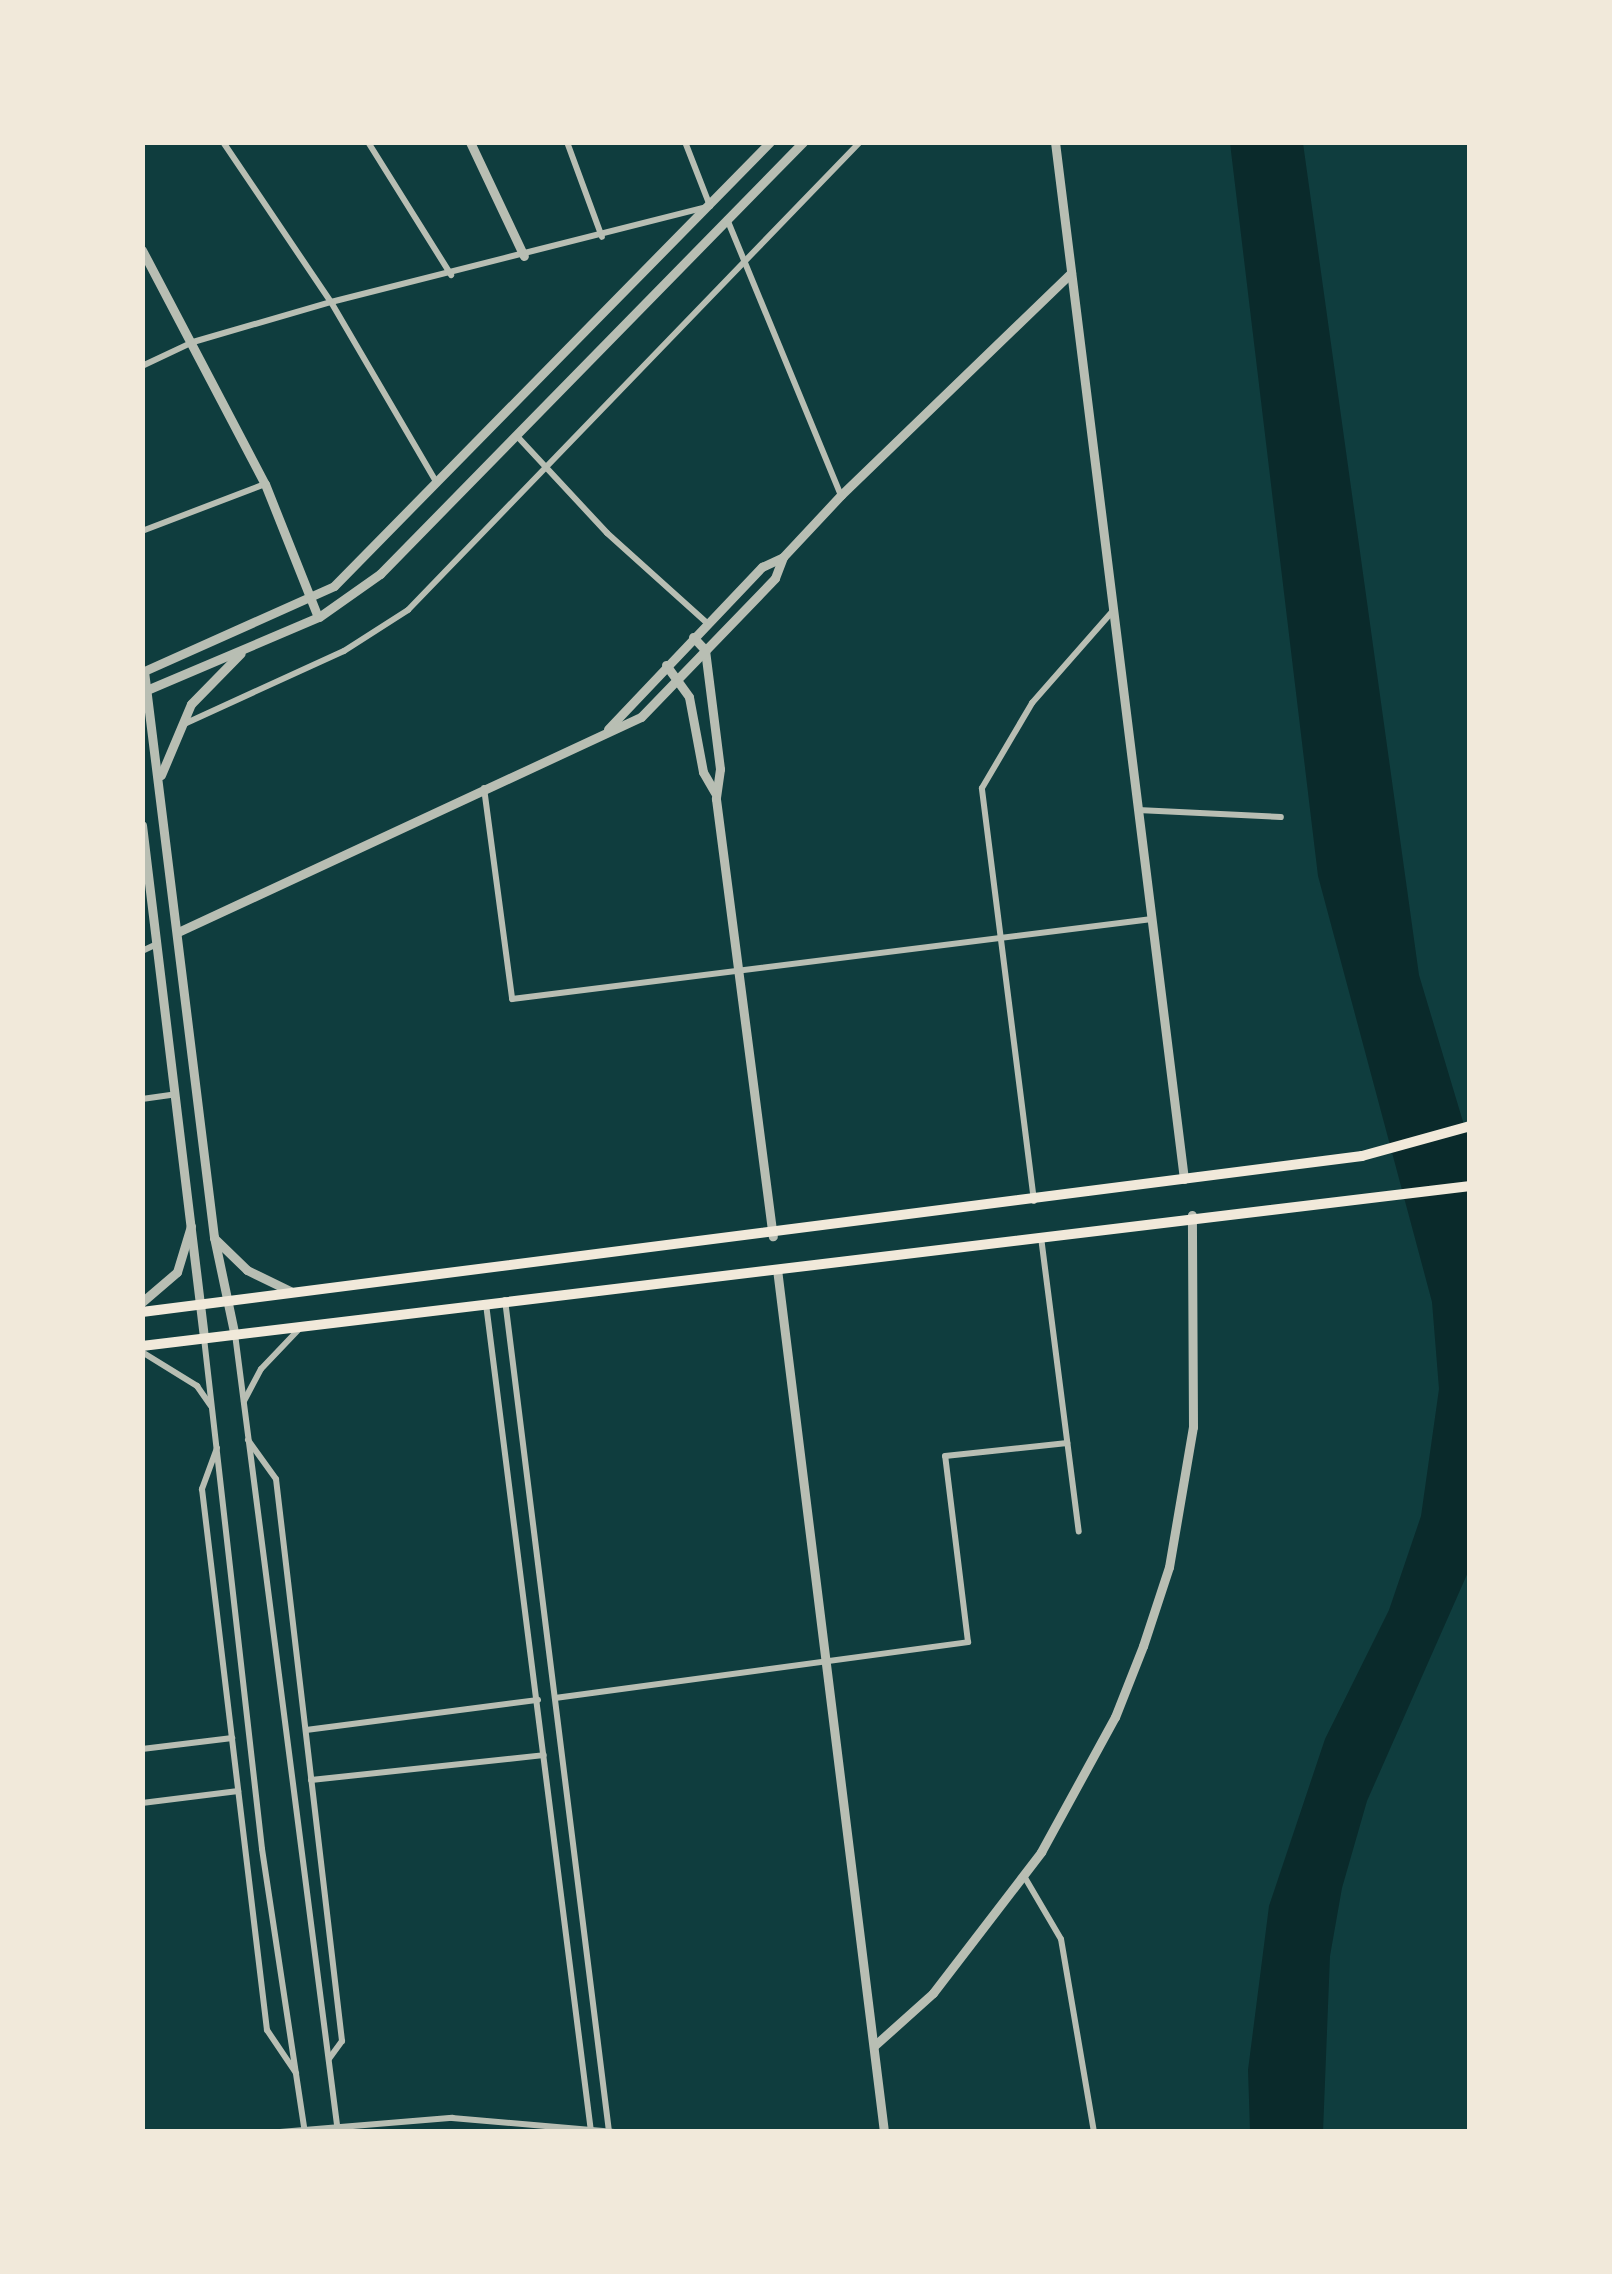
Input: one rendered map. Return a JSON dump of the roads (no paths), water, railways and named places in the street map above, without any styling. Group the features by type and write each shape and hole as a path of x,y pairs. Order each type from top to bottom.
{"main road":[{"path":"142,1312 773,1236 1362,1156 1470,1126"},
{"path":"142,1349 309,1321 777,1269 1381,1192 1470,1186"}],"street":[{"path":"223,142 331,302 436,482"},
{"path":"368,142 452,275"},
{"path":"470,142 524,256"},
{"path":"566,142 602,237"},
{"path":"684,142 710,206"},
{"path":"338,2128 244,1402 214,1238 144,672 312,600 363,561 770,142"},
{"path":"145,691 318,617 380,574 803,142"},
{"path":"177,728 390,624 860,142"},
{"path":"1055,142 1184,1179"},
{"path":"142,366 193,342 331,302 452,275 710,206"},
{"path":"727,218 841,494"},
{"path":"142,250 265,484 318,617"},
{"path":"178,932 640,717 774,578 783,557 841,494 1072,273"},
{"path":"516,434 706,623"},
{"path":"142,531 265,484"},
{"path":"606,732 762,567 783,557"},
{"path":"1034,1201 982,807 985,774 1032,703 1113,611"},
{"path":"693,637 705,650 720,769 715,793 773,1236"},
{"path":"159,783 177,728 205,686 247,647"},
{"path":"666,665 679,678 695,716 703,772 715,793"},
{"path":"484,788 512,999 1152,919"},
{"path":"1138,810 1282,817"},
{"path":"142,825 193,1218 262,1849 304,2129"},
{"path":"142,951 158,944"},
{"path":"142,1099 177,1094"},
{"path":"874,2046 933,1993 1024,1876 1115,1717 1168,1567 1193,1427 1192,1215"},
{"path":"142,1302 177,1272 193,1218"},
{"path":"1040,1236 1079,1532"},
{"path":"214,1238 264,1282 297,1294"},
{"path":"777,1269 884,2132"},
{"path":"280,2132 452,2118 611,2131 505,1300"},
{"path":"486,1302 591,2129"},
{"path":"244,1402 276,1350 309,1321"},
{"path":"142,1349 196,1386 214,1414"},
{"path":"248,1440 276,1479 342,2041 328,2060"},
{"path":"554,1698 968,1642 944,1456 1067,1442"},
{"path":"218,1448 202,1488 266,2030 296,2073"},
{"path":"306,1730 538,1700"},
{"path":"142,1748 232,1738"},
{"path":"311,1780 544,1755"},
{"path":"142,1803 238,1792"},
{"path":"1024,1876 1061,1940 1094,2132"}],"water":[{"path":"1230,143 1303,143 1419,975 1470,1145 1469,1570 1367,1801 1342,1888 1330,1956 1323,2132 1250,2131 1248,2070 1269,1906 1325,1739 1389,1610 1421,1516 1439,1389 1432,1302 1318,876"}]}
